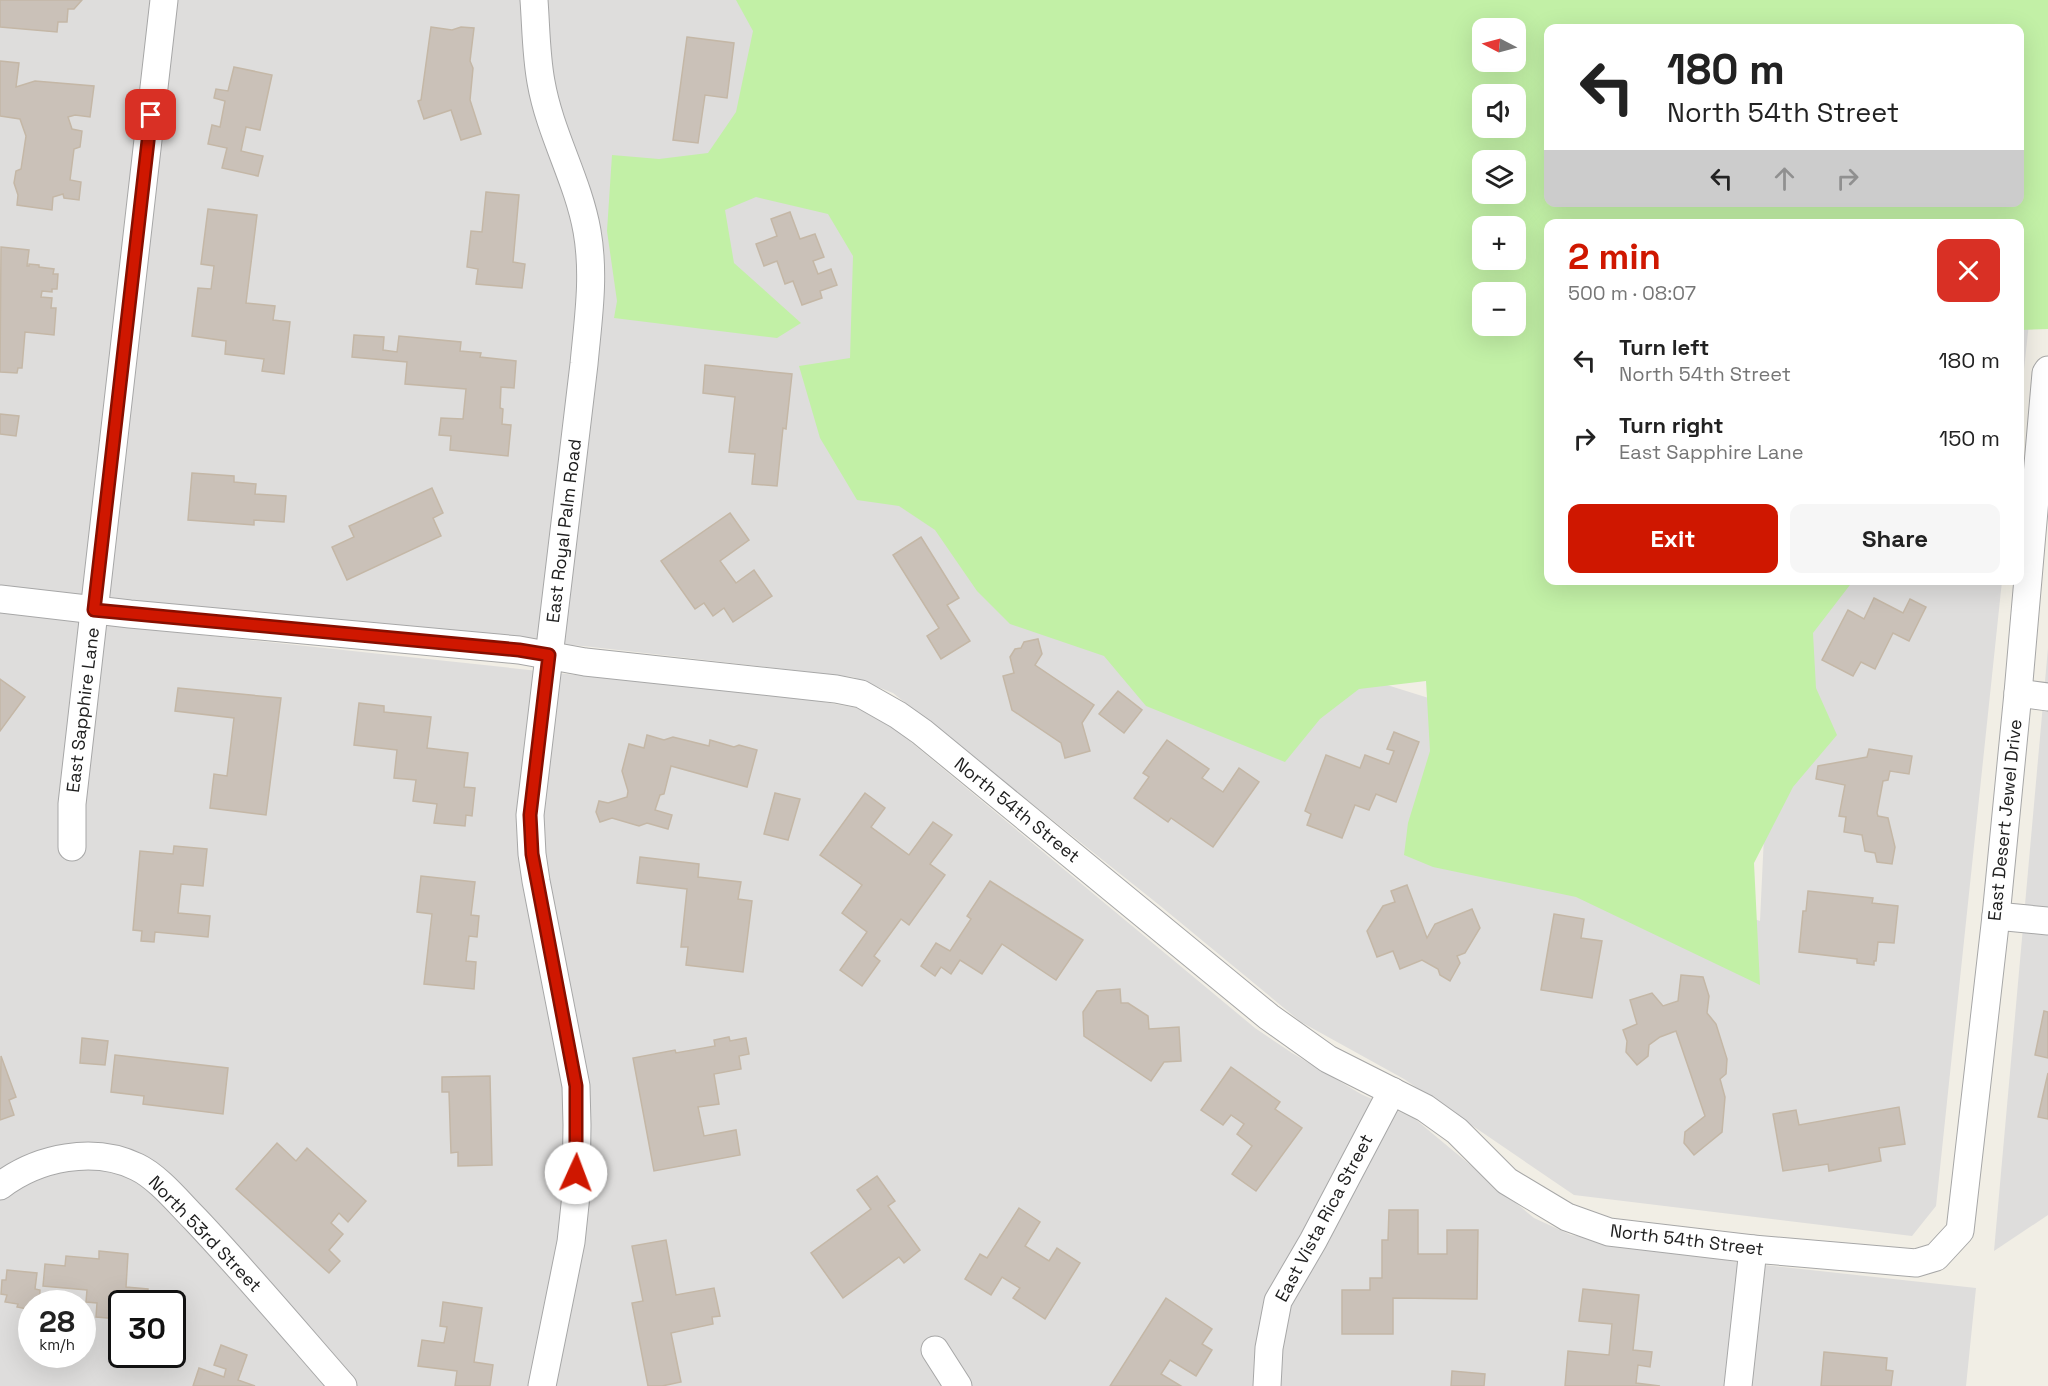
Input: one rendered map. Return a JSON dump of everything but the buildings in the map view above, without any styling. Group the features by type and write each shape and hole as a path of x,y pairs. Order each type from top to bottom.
{"street":[{"name":"East Sapphire Lane","path":"72,847 72,804 164,0"},
{"name":"East Royal Palm Road","path":"534,0 536,46 541,83 582,208 590,258 591,289 530,815 532,854 576,1086 577,1125 576,1195 571,1242 542,1386"},
{"name":"East Desert Jewel Drive","path":"1936,1257 1960,1231 1996,916 2047,371"},
{"name":"North 54th Street","path":"0,599 519,650 585,662 836,689 861,694 898,715 939,746 1269,1017 1328,1059 1425,1108 1457,1131 1507,1181 1567,1217 1609,1232 1753,1249 1916,1263 1936,1257"},
{"path":"2018,693 2048,697"},
{"path":"1996,916 2048,921"},
{"name":"East Vista Rica Street","path":"1267,1386 1269,1348 1278,1302 1392,1091"},
{"name":"North 53rd Street","path":"0,1186 24,1170 53,1159 86,1156 113,1158 140,1168 166,1190 234,1260 344,1386"},
{"path":"1738,1386 1753,1249"},
{"path":"935,1350 958,1386"}],"shaded area":[{"path":"0,0 796,0 1323,665 1467,710 1439,809 1760,921 1776,585 2002,585 1936,1206 1912,1236 1574,1195 1404,1079 1301,1022 1158,904 893,693 853,677 592,647 0,587"},
{"path":"2024,311 2030,314 2024,370"},
{"path":"0,612 812,700 857,708 894,728 1255,1028 1361,1094 1415,1119 1534,1218 1571,1235 1737,1262 1976,1288 1966,1386 0,1386"},
{"path":"2048,648 2048,1215 1994,1251"}],"green space":[{"path":"736,0 2048,0 2048,329 2024,330 2024,219 1544,219 1544,585 1850,585 1813,633 1816,688 1837,735 1793,787 1754,863 1760,985 1576,897 1433,867 1404,855 1408,823 1430,751 1426,681 1359,689 1320,719 1285,762 1146,706 1104,656 1010,624 977,591 935,530 899,506 857,500 820,438 799,366 850,358 853,256 828,214 756,197 725,210 734,263 801,323 777,338 614,318 617,301 607,231 612,155 659,159 708,153 736,112 753,31"}],"route":[{"path":"151,115 94,610 519,650 549,655 530,815 532,854 576,1086 576,1173"}]}
